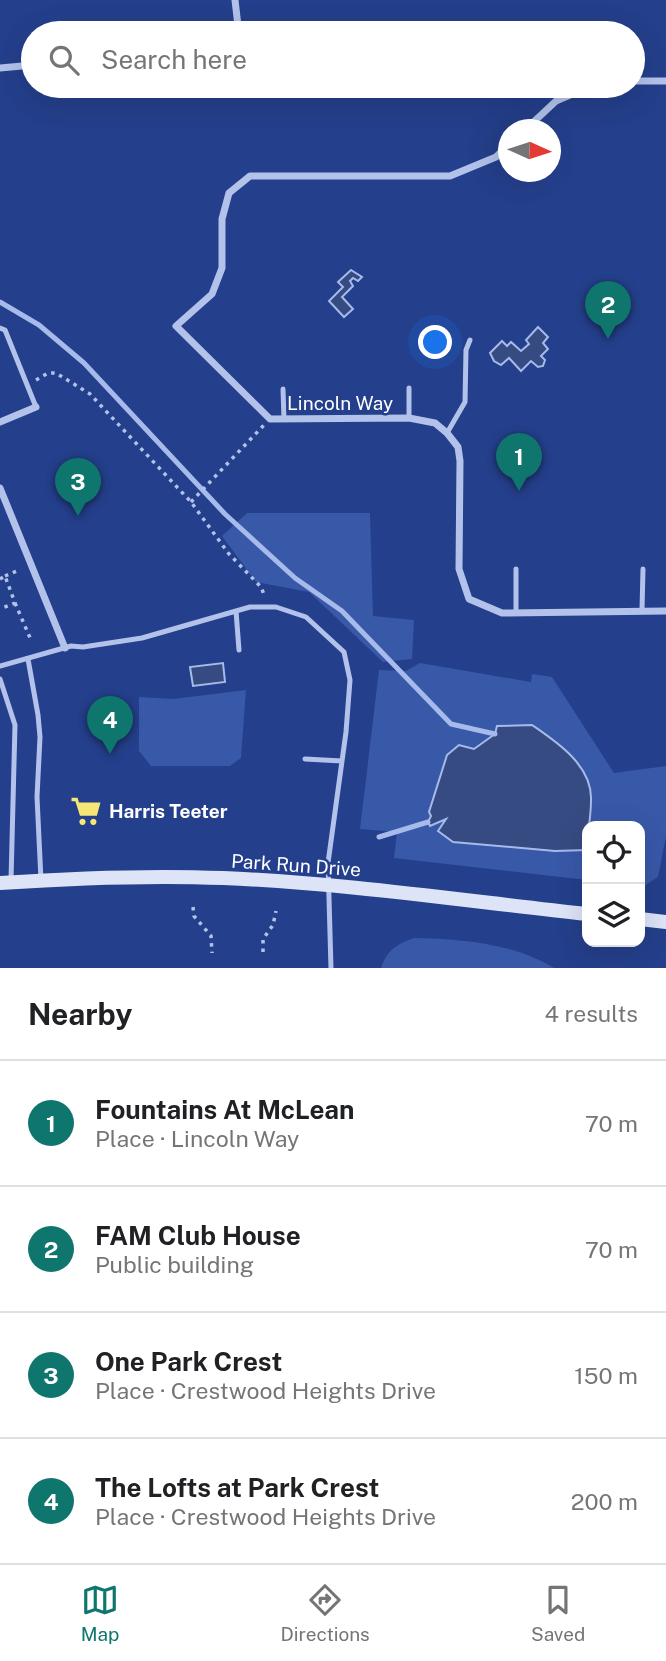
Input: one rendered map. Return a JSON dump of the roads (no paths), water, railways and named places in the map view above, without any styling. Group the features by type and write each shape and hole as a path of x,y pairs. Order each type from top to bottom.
{"street":[{"path":"235,0 237,21"},
{"path":"0,68 21,66"},
{"path":"645,81 666,81"},
{"path":"537,119 556,101 563,98"},
{"name":"Lincoln Way","path":"447,433 435,424 409,418 270,419 176,326 212,294 222,268 222,219 229,193 250,176 450,176 498,155"},
{"path":"0,422 36,407"},
{"path":"447,433 458,447 460,461 459,569 469,599 502,613 666,611"},
{"path":"0,488 65,648"},
{"name":"Park Run Drive","path":"6,882 212,878 327,885 582,913"},
{"path":"645,920 666,922"}],"lane":[{"path":"0,328 5,330 36,407"},
{"path":"447,433 465,402 466,350 470,340"},
{"path":"409,388 409,418"},
{"path":"283,389 284,419"},
{"path":"516,569 516,613"},
{"path":"642,610 643,569"},
{"path":"0,666 65,648 142,638 250,607 276,607 306,617 344,652 349,680 342,761 328,863 331,968"},
{"path":"236,611 239,650"},
{"path":"27,659 40,737 37,797 41,880"},
{"path":"0,679 15,725 6,882"},
{"path":"305,759 342,761"}],"waterway":[{"path":"0,302 39,325 84,363 225,514 295,578 342,611 451,724 495,734"},
{"path":"379,837 428,822"}],"place":[{"name":"FAM Club House","path":"608,339"},
{"name":"Fountains At McLean","path":"519,491"},
{"name":"One Park Crest","path":"78,516"},
{"name":"The Lofts at Park Crest","path":"110,754"},
{"name":"Harris Teeter","path":"86,811"}]}
